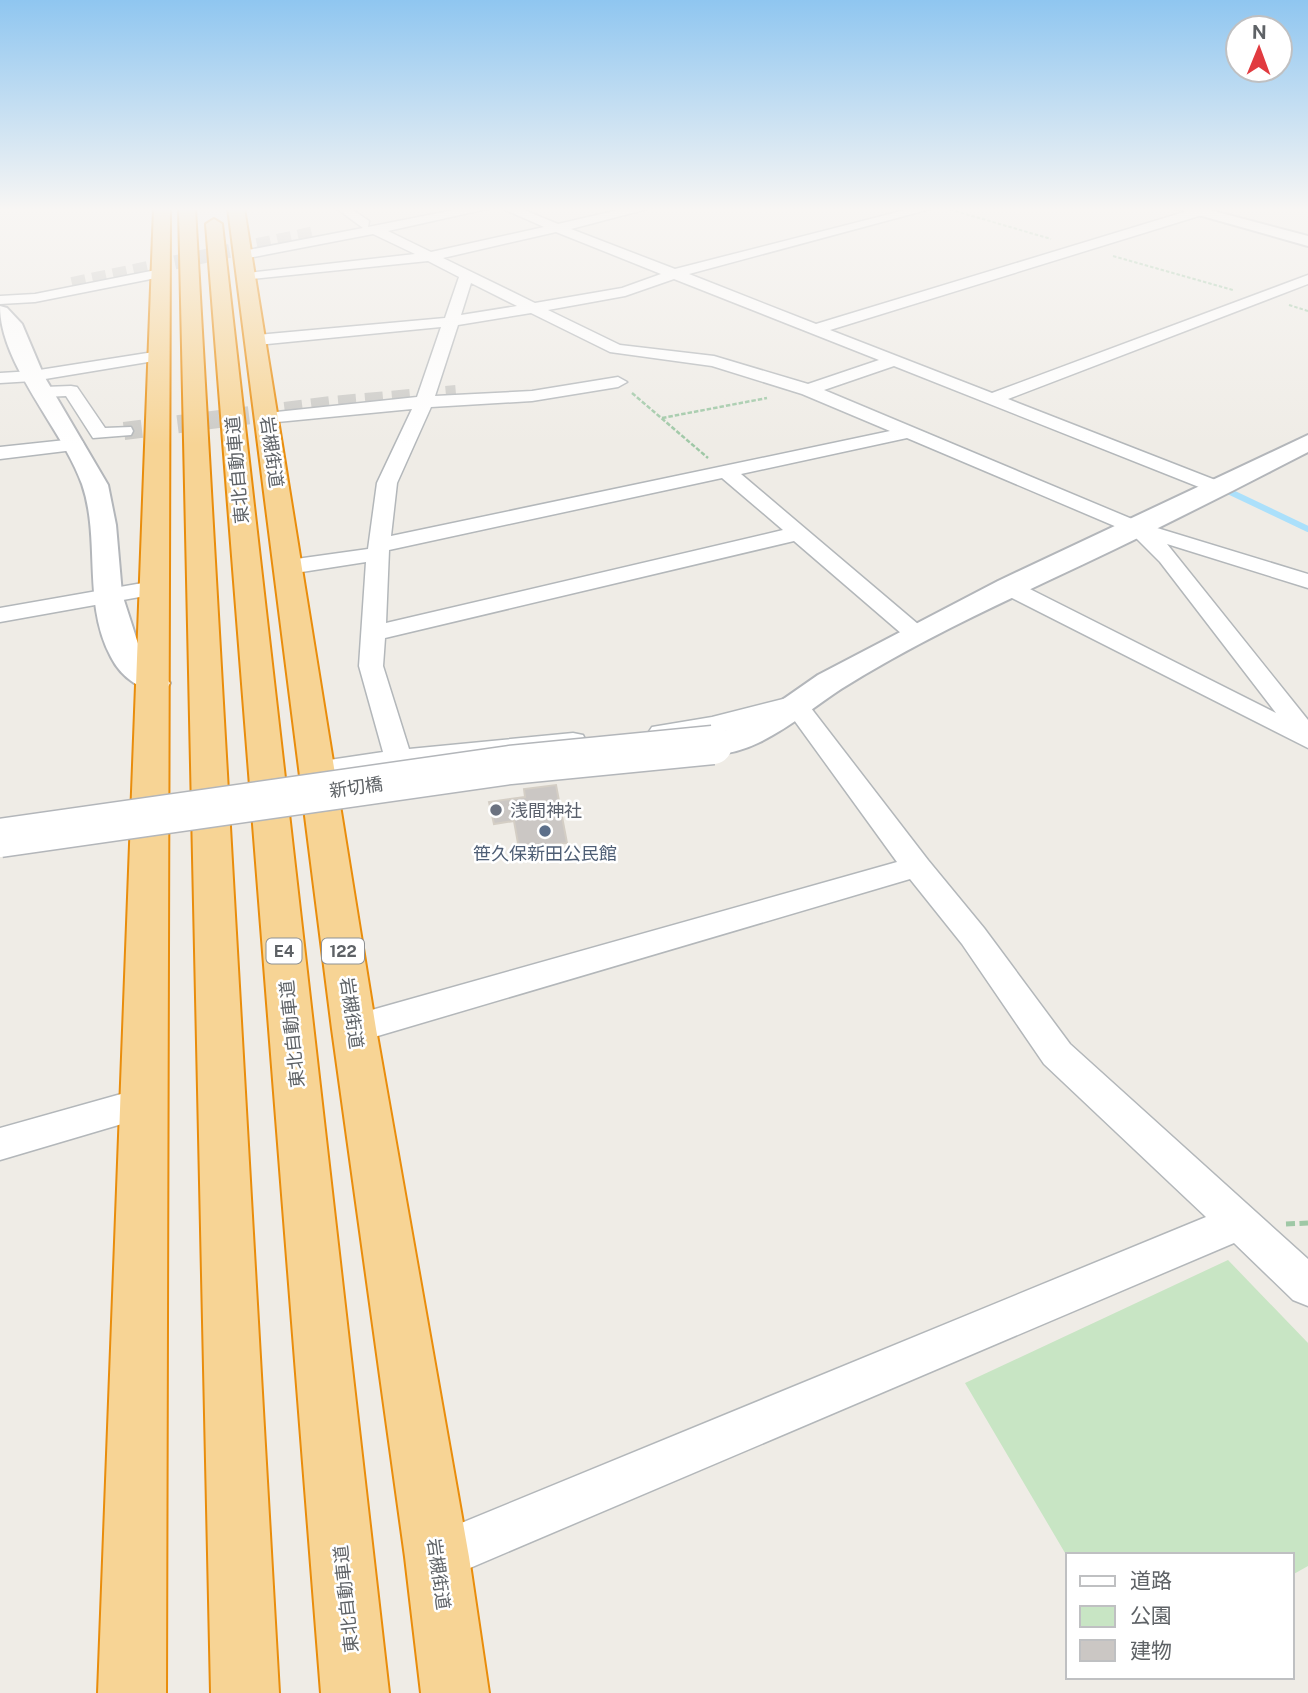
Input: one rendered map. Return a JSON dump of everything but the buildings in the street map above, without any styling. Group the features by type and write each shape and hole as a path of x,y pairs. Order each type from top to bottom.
{"highway":[{"path":"129,1691 146,1102 162,287"},
{"path":"190,287 245,1693"},
{"name":"東北自動車道","path":"221,287 355,1693"},
{"name":"岩槻街道","path":"248,287 354,1029 438,1558 455,1693"}],"street":[{"path":"0,300 62,287"},
{"path":"0,300 34,298 90,287"},
{"path":"398,757 371,666 387,483 424,402 462,287"},
{"path":"487,287 616,349 713,361 808,390 1137,528 1308,580"},
{"path":"257,340 449,321 533,309 625,292 639,287"},
{"path":"708,287 1216,487"},
{"path":"816,329 954,287"},
{"path":"992,399 1287,287"},
{"path":"0,312 12,324 38,384 75,445 95,485 102,525 107,594 126,656 154,683"},
{"path":"38,384 160,356"},
{"path":"808,390 896,360"},
{"path":"682,371 713,361"},
{"path":"0,378 71,391 100,434 124,431"},
{"path":"267,418 424,402 532,396 618,382"},
{"path":"456,394 522,390 532,396"},
{"path":"289,567 380,550 909,432"},
{"name":"新切橋","path":"0,838 510,765 713,746 761,730 794,704 1008,587 1137,528 1308,442"},
{"path":"0,453 75,445"},
{"path":"725,472 917,635"},
{"path":"1137,528 1168,557 1308,738"},
{"path":"373,633 799,533"},
{"path":"1008,587 1308,738"},
{"path":"0,615 107,594 154,588"},
{"path":"319,769 398,757 658,734 713,725 794,704 917,867 973,936 1057,1054 1308,1286"},
{"path":"0,852 72,840 151,834"},
{"path":"354,1029 917,867"},
{"path":"0,1144 146,1102"},
{"path":"438,1558 1240,1222"}],"path":[{"path":"1224,287 1260,297"},
{"path":"618,382 725,472"},
{"path":"662,418 808,390"}],"green space":[{"path":"1228,1260 1308,1343 1308,1566 1294,1574 1294,1553 1066,1555 965,1383"}],"waterway":[{"path":"1223,489 1229,492"},
{"path":"1226,490 1308,529"}],"tunnel":[{"path":"124,431 331,405 456,394"}],"place":[{"name":"浅間神社","path":"496,810"},
{"name":"笹久保新田公民館","path":"545,831"}]}
